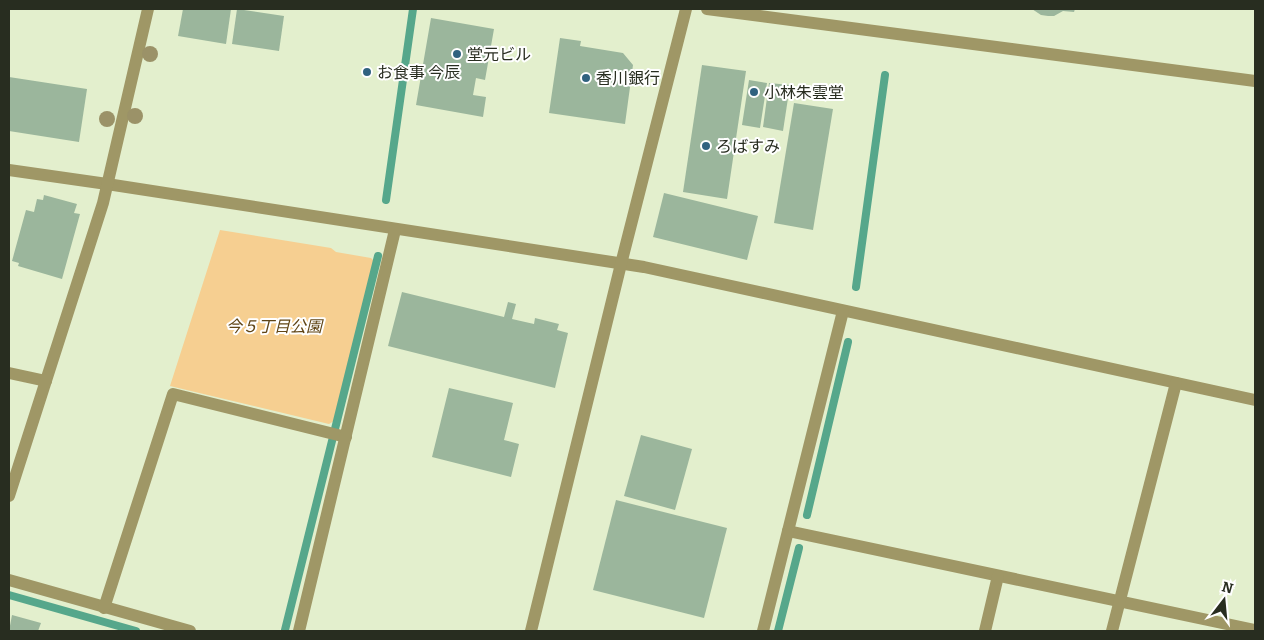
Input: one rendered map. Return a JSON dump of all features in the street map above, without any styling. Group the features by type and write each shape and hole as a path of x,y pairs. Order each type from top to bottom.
{"street":[{"path":"9,496 100,212 148,9"},
{"path":"531,631 686,9"},
{"path":"707,9 1255,80"},
{"path":"9,170 678,274 1255,400"},
{"path":"299,631 338,435 395,230"},
{"path":"763,631 843,311"},
{"path":"9,373 46,381"},
{"path":"1112,631 1176,383"},
{"path":"104,608 173,394 338,435"},
{"path":"788,531 1255,630"},
{"path":"985,631 998,576"},
{"path":"9,580 190,631"}],"green space":[{"name":"今５丁目公園","path":"220,230 331,248 336,252 371,258 374,261 334,421 329,424 170,386"}],"building":[{"path":"183,9 231,9 226,44 178,36"},
{"path":"237,9 284,16 279,51 232,44"},
{"path":"1032,9 1075,9 1074,12 1063,11 1054,16 1048,16 1041,15"},
{"name":"堂元ビル","path":"431,18 494,29 485,80 476,78 473,95 486,97 483,117 416,105"},
{"path":"560,38 581,41 580,46 623,53 633,65 625,124 549,113"},
{"path":"702,65 746,71 727,199 683,192"},
{"path":"9,77 87,89 79,142 9,131"},
{"path":"749,80 767,83 760,128 742,125"},
{"path":"769,83 790,85 783,131 763,127"},
{"path":"794,103 833,109 813,230 774,223"},
{"path":"664,193 758,216 747,260 653,237"},
{"path":"44,195 77,204 74,213 80,214 62,279 18,266 19,263 12,261 26,210 34,212 37,199 43,200"},
{"path":"402,292 504,317 508,302 516,304 512,319 534,324 535,318 559,324 557,330 568,333 555,388 388,346"},
{"path":"449,388 513,403 504,440 519,444 511,477 432,457"},
{"path":"641,435 692,449 675,510 624,496"},
{"path":"616,500 727,528 704,618 593,590"},
{"path":"12,615 41,623 38,631 9,631"}],"waterway":[{"path":"386,200 413,9"},
{"path":"856,287 885,75"},
{"path":"285,630 378,256"},
{"path":"807,515 848,342"},
{"path":"778,631 799,548"},
{"path":"9,595 136,631"}],"place":[{"name":"堂元ビル","path":"457,54"},
{"name":"お食事 今辰","path":"367,72"},
{"name":"香川銀行","path":"586,78"},
{"name":"小林朱雲堂","path":"754,92"},
{"name":"ろばすみ","path":"706,146"}]}
